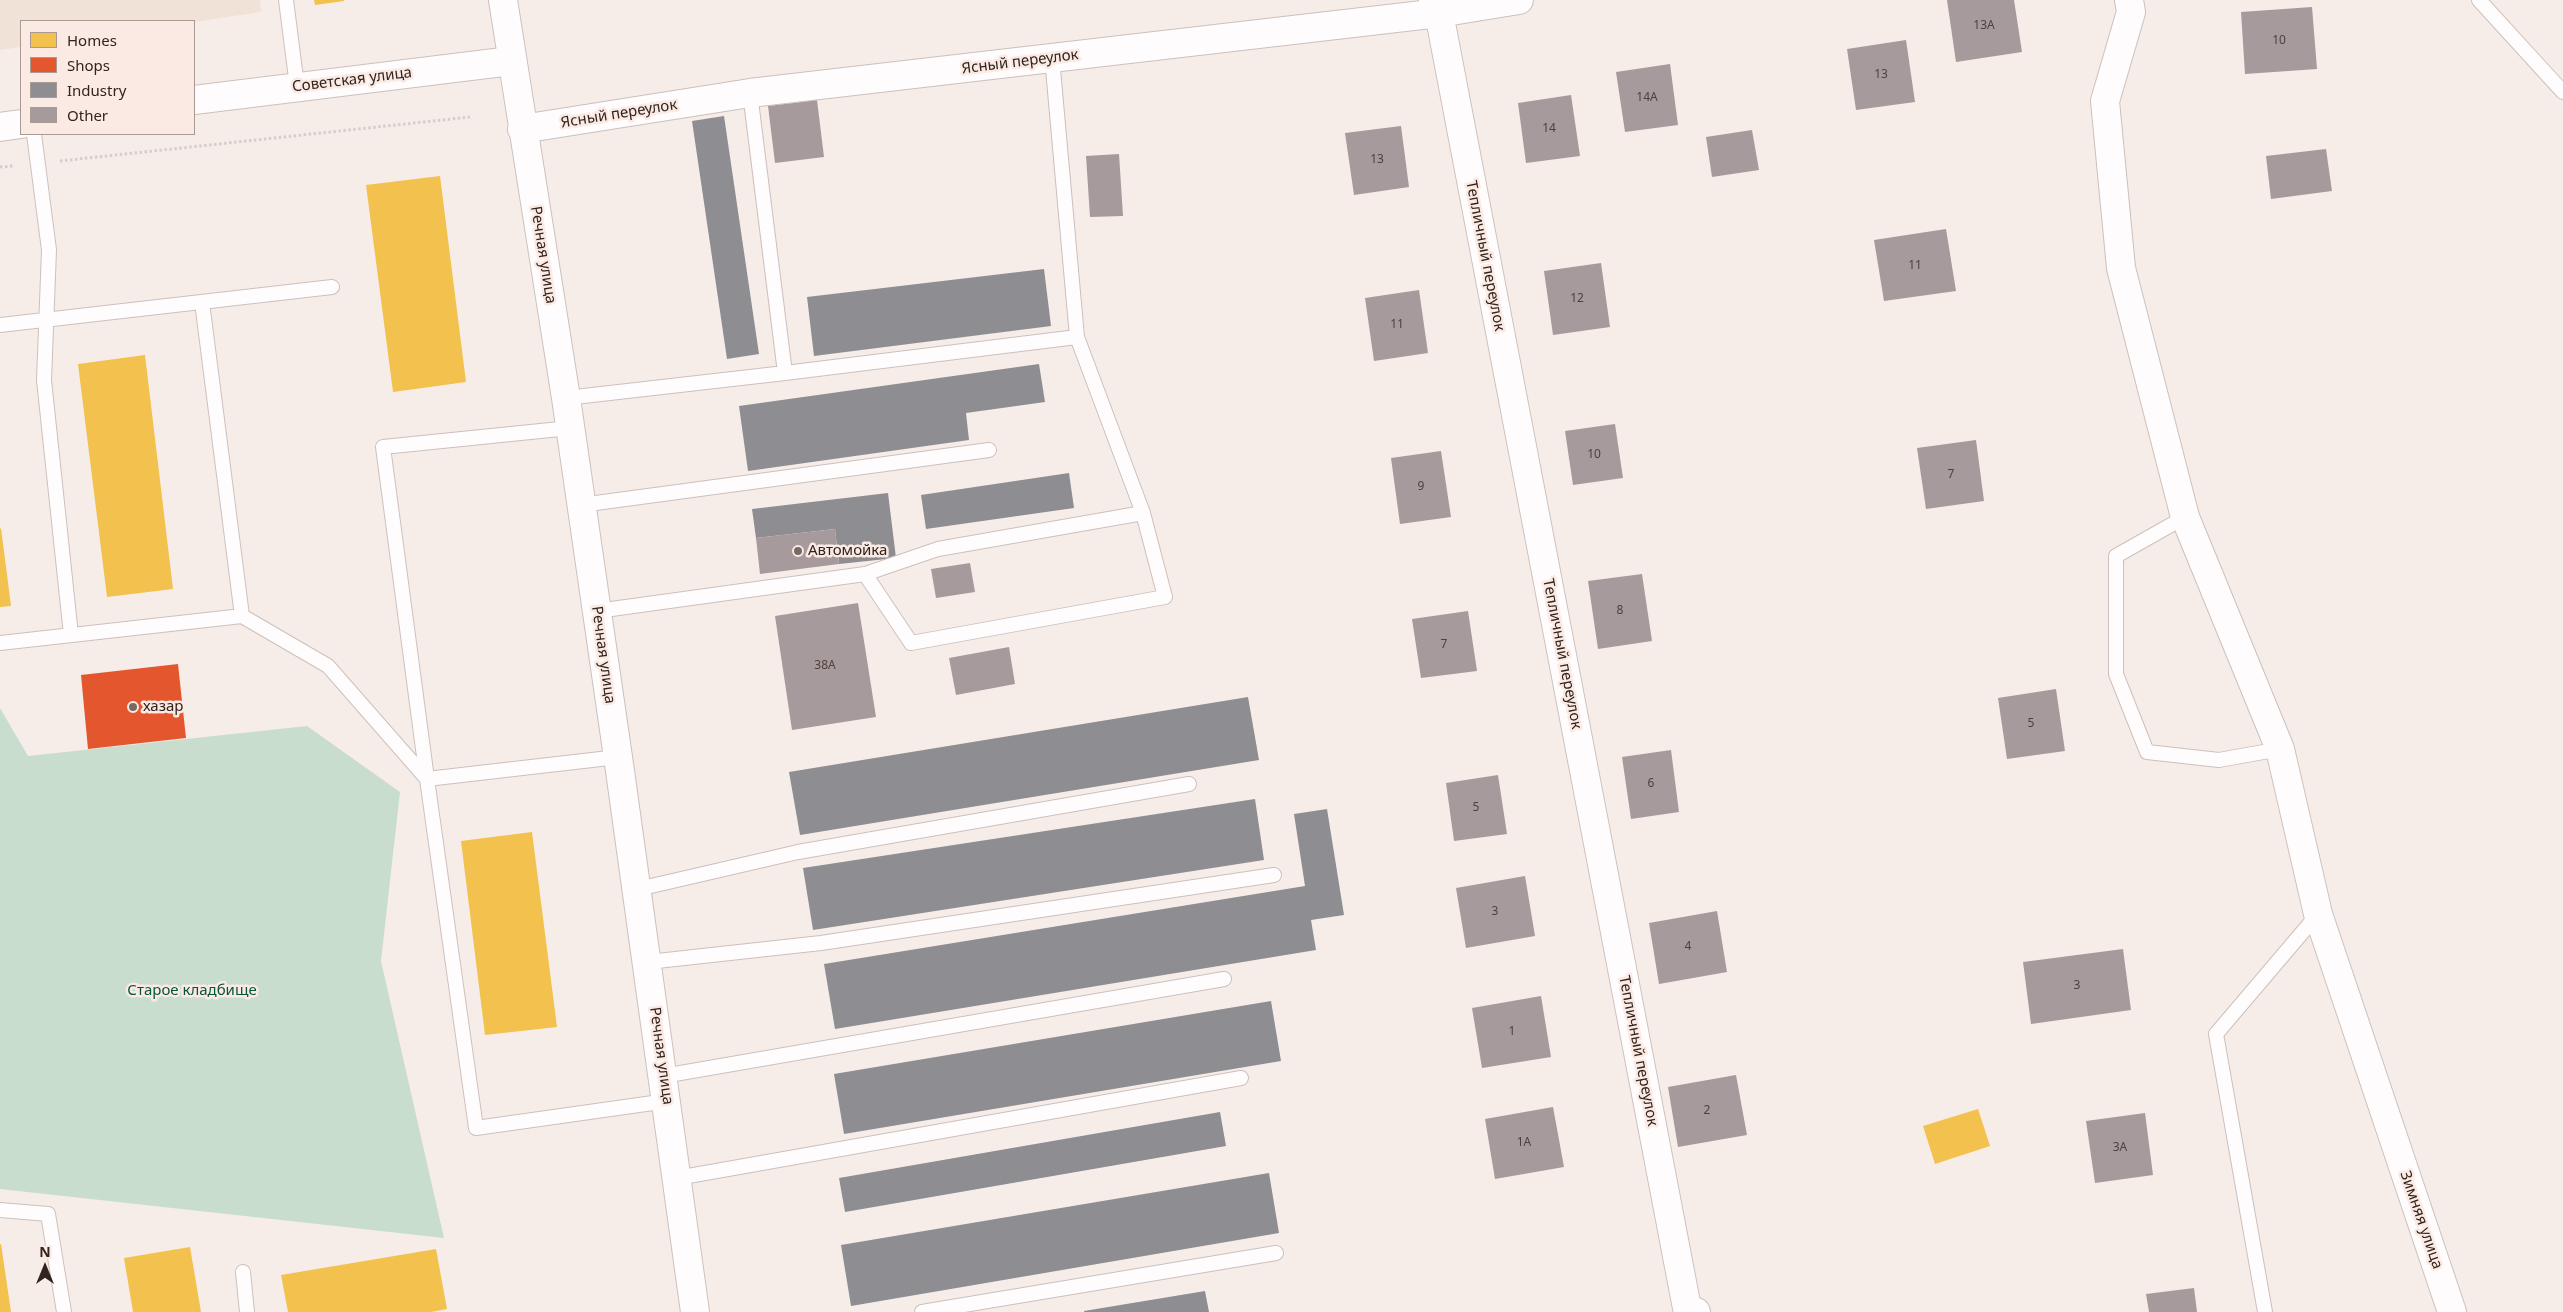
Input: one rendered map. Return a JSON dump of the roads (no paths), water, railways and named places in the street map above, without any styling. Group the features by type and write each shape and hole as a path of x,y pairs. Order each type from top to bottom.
{"street":[{"name":"Речная улица","path":"503,0 511,61 566,398 638,889 695,1312"},
{"name":"Ясный переулок","path":"522,129 750,94 1052,58 1436,6 1519,0"},
{"name":"Зимняя улица","path":"2129,0 2131,12 2105,101 2121,268 2185,517 2280,749 2318,914 2452,1312"},
{"name":"Тепличный переулок","path":"1436,6 1692,1310"},
{"name":"Советская улица","path":"195,100 511,61"},
{"path":"0,126 20,124"}],"lane":[{"path":"286,0 297,86"},
{"path":"2478,0 2563,92"},
{"path":"866,574 911,643 1165,597 1143,512 1077,337 1052,58"},
{"path":"750,94 785,373"},
{"path":"34,135 49,250 44,380 71,635"},
{"path":"0,325 332,287"},
{"path":"202,302 242,616"},
{"path":"566,398 1077,337"},
{"path":"570,428 383,446 476,1128 1224,979"},
{"path":"581,506 989,450"},
{"path":"597,611 866,574 938,549 1143,512"},
{"path":"2185,517 2116,556 2116,674 2147,752 2218,760 2280,749"},
{"path":"0,643 242,616 328,666 427,779"},
{"path":"427,779 618,757"},
{"path":"638,889 798,852 1189,784"},
{"path":"648,962 821,943 1274,876"},
{"path":"2265,1312 2216,1034 2318,914"},
{"path":"677,1178 1242,1078"},
{"path":"0,1210 48,1214 64,1312"},
{"path":"922,1312 1276,1253"},
{"path":"243,1272 247,1312"}],"place":[{"name":"Автомойка","path":"798,551"},
{"name":"хазар","path":"133,707"}],"park label":[{"name":"Старое кладбище","path":"192,991"}]}
